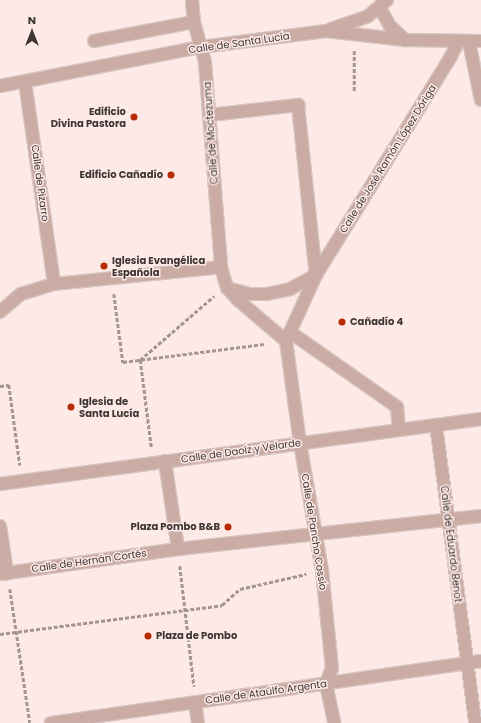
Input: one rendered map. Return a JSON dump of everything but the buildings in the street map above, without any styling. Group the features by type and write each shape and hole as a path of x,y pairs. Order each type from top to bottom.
{"street":[{"name":"Calle de Moctezuma","path":"192,0 194,22 205,62 221,267 228,288"},
{"path":"326,31 355,22 383,4 390,26 405,40"},
{"path":"94,41 194,22"},
{"name":"Calle de Santa Lucía","path":"0,86 201,47 326,31 405,40 469,42"},
{"path":"469,42 481,100"},
{"name":"Calle de José Ramón López Dóriga","path":"288,336 316,275 450,58 469,42"},
{"name":"Calle de Pizarro","path":"25,82 54,284"},
{"path":"209,115 298,105 316,275 290,289 266,294 249,294 228,288"},
{"path":"0,312 21,294 54,284 221,267"},
{"path":"228,288 238,300 288,336 396,407 399,429"},
{"name":"Calle de Pancho Cossío","path":"288,336 300,443 322,570 332,668 326,684 334,723"},
{"name":"Calle de Daoíz y Velarde","path":"0,484 481,419"},
{"name":"Calle de Eduardo Benot","path":"436,425 475,723"},
{"path":"166,461 178,549"},
{"name":"Calle de Hernán Cortés","path":"4,574 178,549 481,516"},
{"path":"0,526 4,574"},
{"name":"Calle de Ataúlfo Argenta","path":"51,723 481,661"},
{"path":"195,702 198,723"}],"path":[{"path":"354,34 354,91"},
{"path":"140,360 218,292 228,288"},
{"path":"114,298 123,362 288,336"},
{"path":"140,360 153,463"},
{"path":"0,386 9,384 21,481"},
{"path":"178,549 187,609 193,681"},
{"path":"0,634 222,604 240,589 322,570"},
{"path":"4,574 16,632 30,723"}],"place":[{"name":"Edificio Divina Pastora","path":"134,117"},
{"name":"Edificio Cañadío","path":"171,175"},
{"name":"Iglesia Evangélica Española","path":"104,266"},
{"name":"Cañadío 4","path":"342,322"},
{"name":"Iglesia de Santa Lucía","path":"71,407"},
{"name":"Plaza Pombo B&B","path":"228,527"},
{"name":"Plaza de Pombo","path":"148,636"}]}
